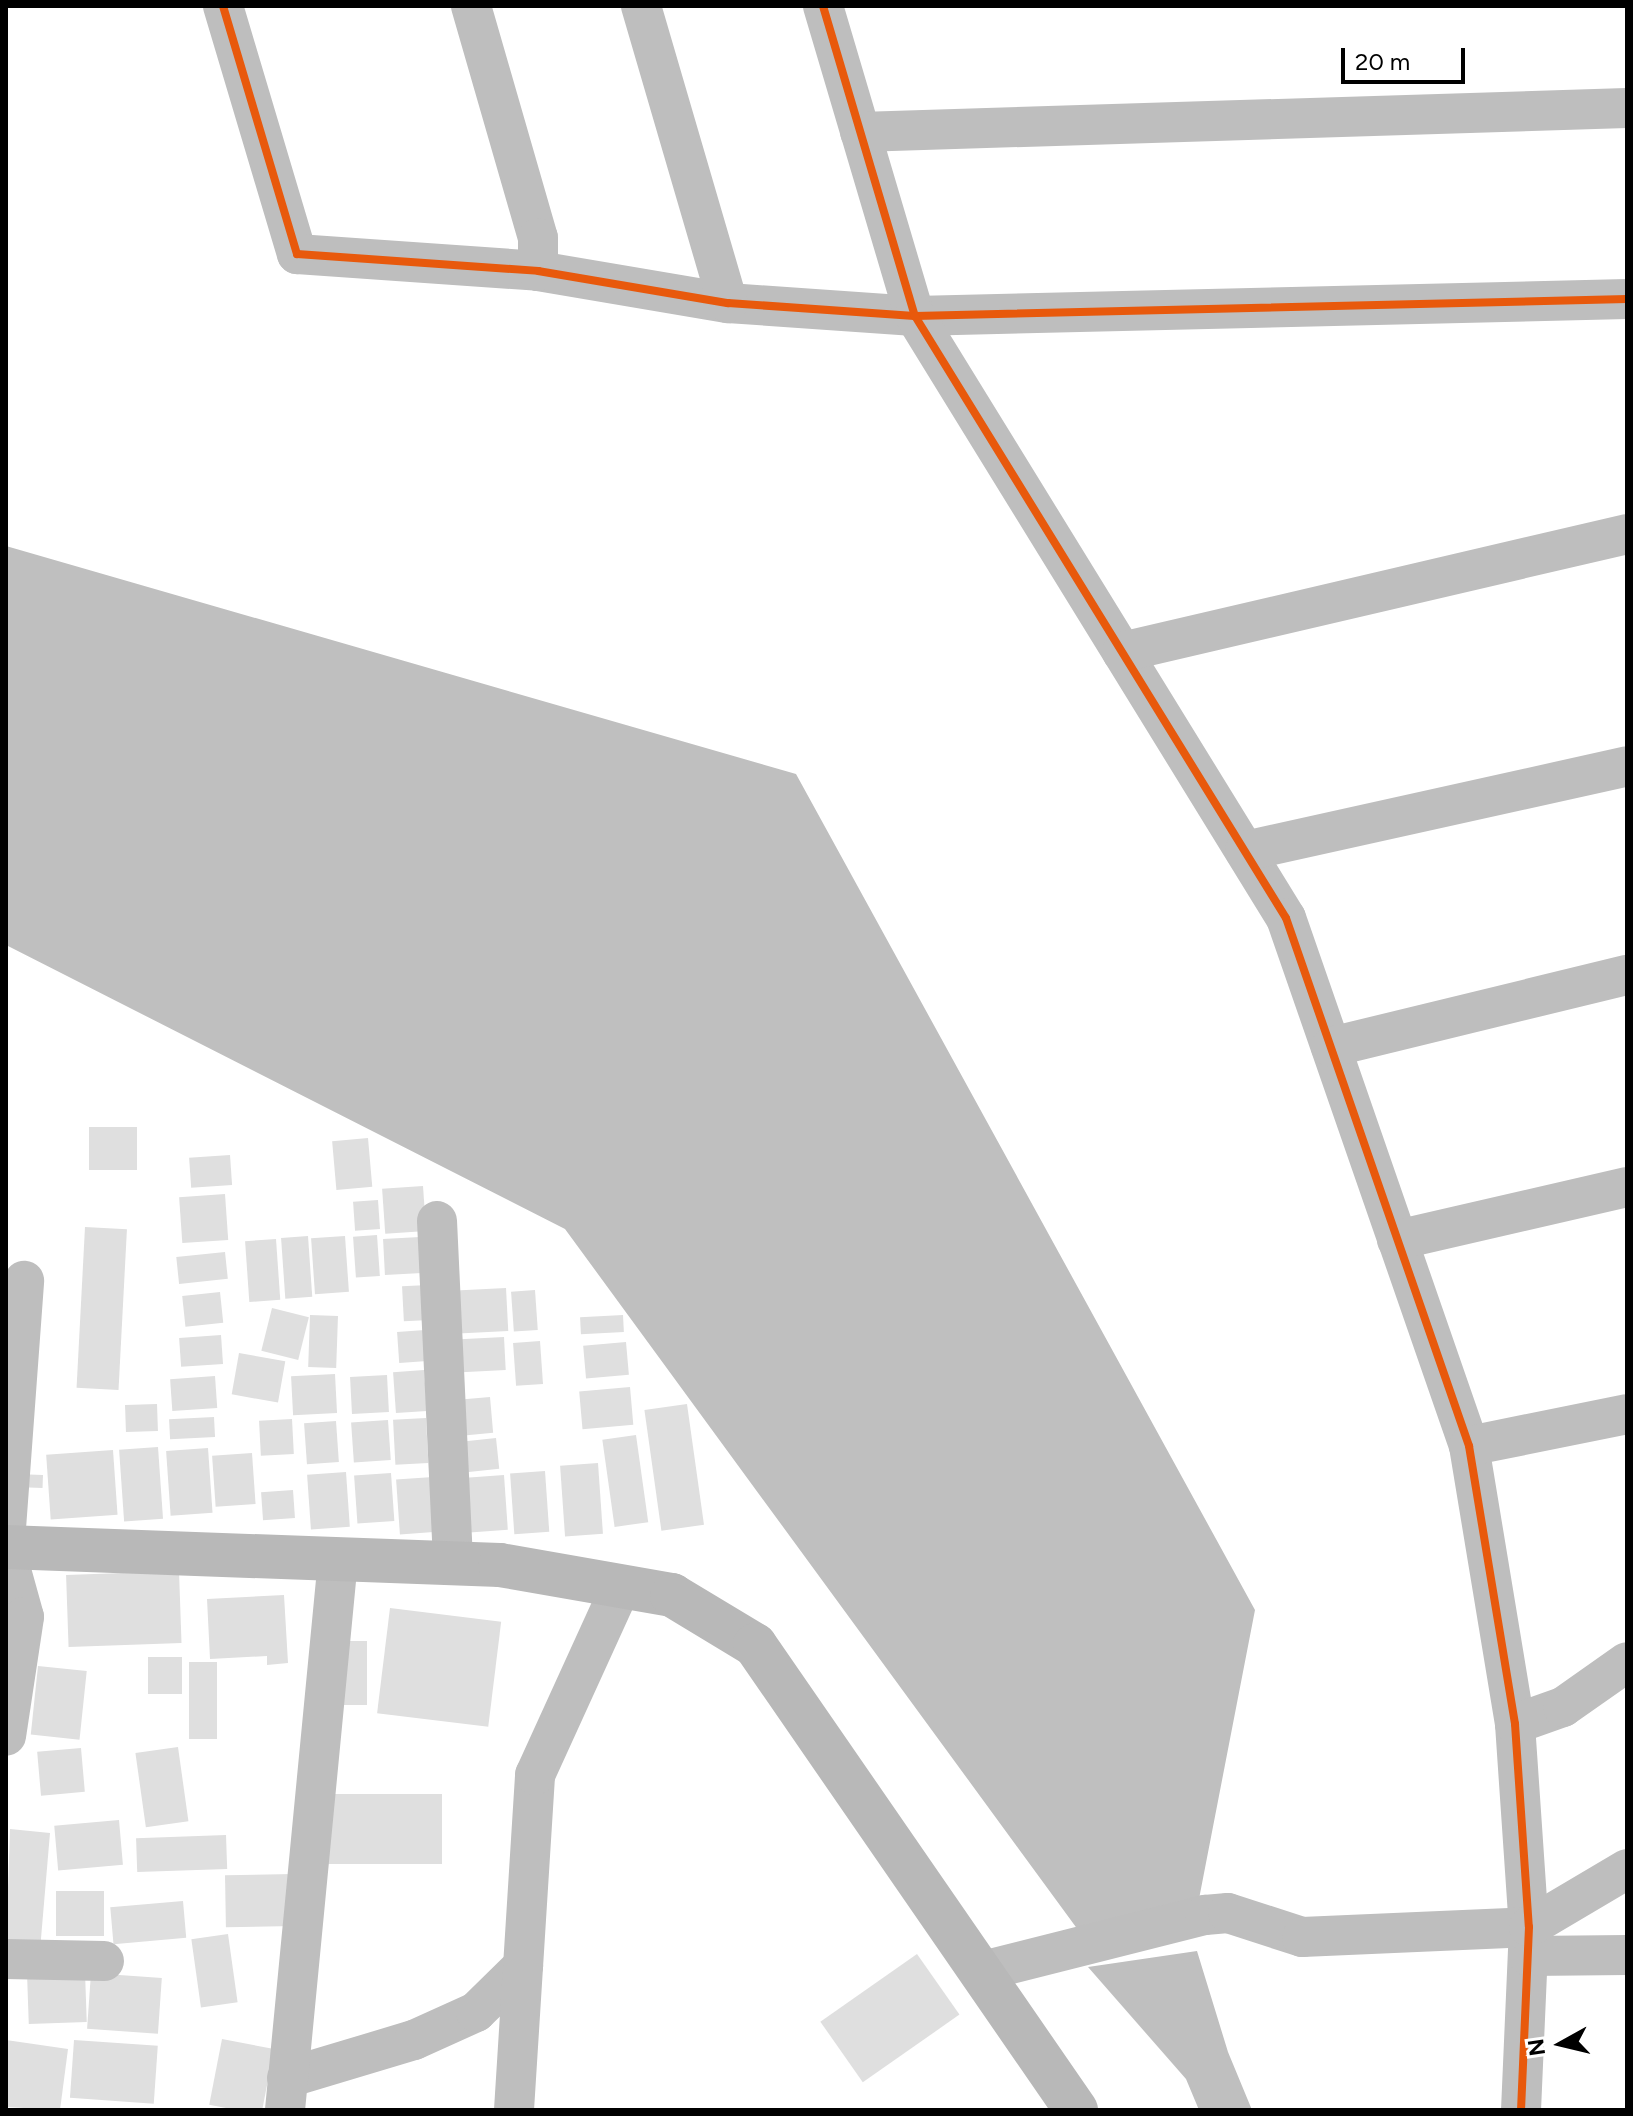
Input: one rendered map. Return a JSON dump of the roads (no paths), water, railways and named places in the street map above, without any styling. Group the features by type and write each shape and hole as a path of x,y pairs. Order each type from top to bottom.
{"street":[{"path":"223,6 297,254 538,271 728,303 915,316 1627,299"},
{"path":"471,6 538,238 538,271"},
{"path":"641,6 728,303"},
{"path":"823,6 915,316 1286,918 1469,1446 1515,1724 1528,1942 1521,2110"},
{"path":"860,132 1627,108"},
{"path":"1122,652 1627,534"},
{"path":"1245,851 1627,766"},
{"path":"1331,1047 1627,975"},
{"path":"1397,1240 1627,1187"},
{"path":"437,1221 453,1563"},
{"path":"6,1528 24,1281"},
{"path":"1469,1446 1627,1414"},
{"path":"6,1736 24,1617 6,1550 500,1565 672,1595 755,1645 983,1971 1076,2110"},
{"path":"338,1560 286,2094 476,2012 523,1966"},
{"path":"514,2110 535,1775 621,1586"},
{"path":"1515,1724 1563,1707 1627,1662"},
{"path":"1528,1942 1627,1869"},
{"path":"983,1971 1205,1915 1228,1913 1302,1937 1528,1942 1627,1955"},
{"path":"6,1959 104,1961"}]}
